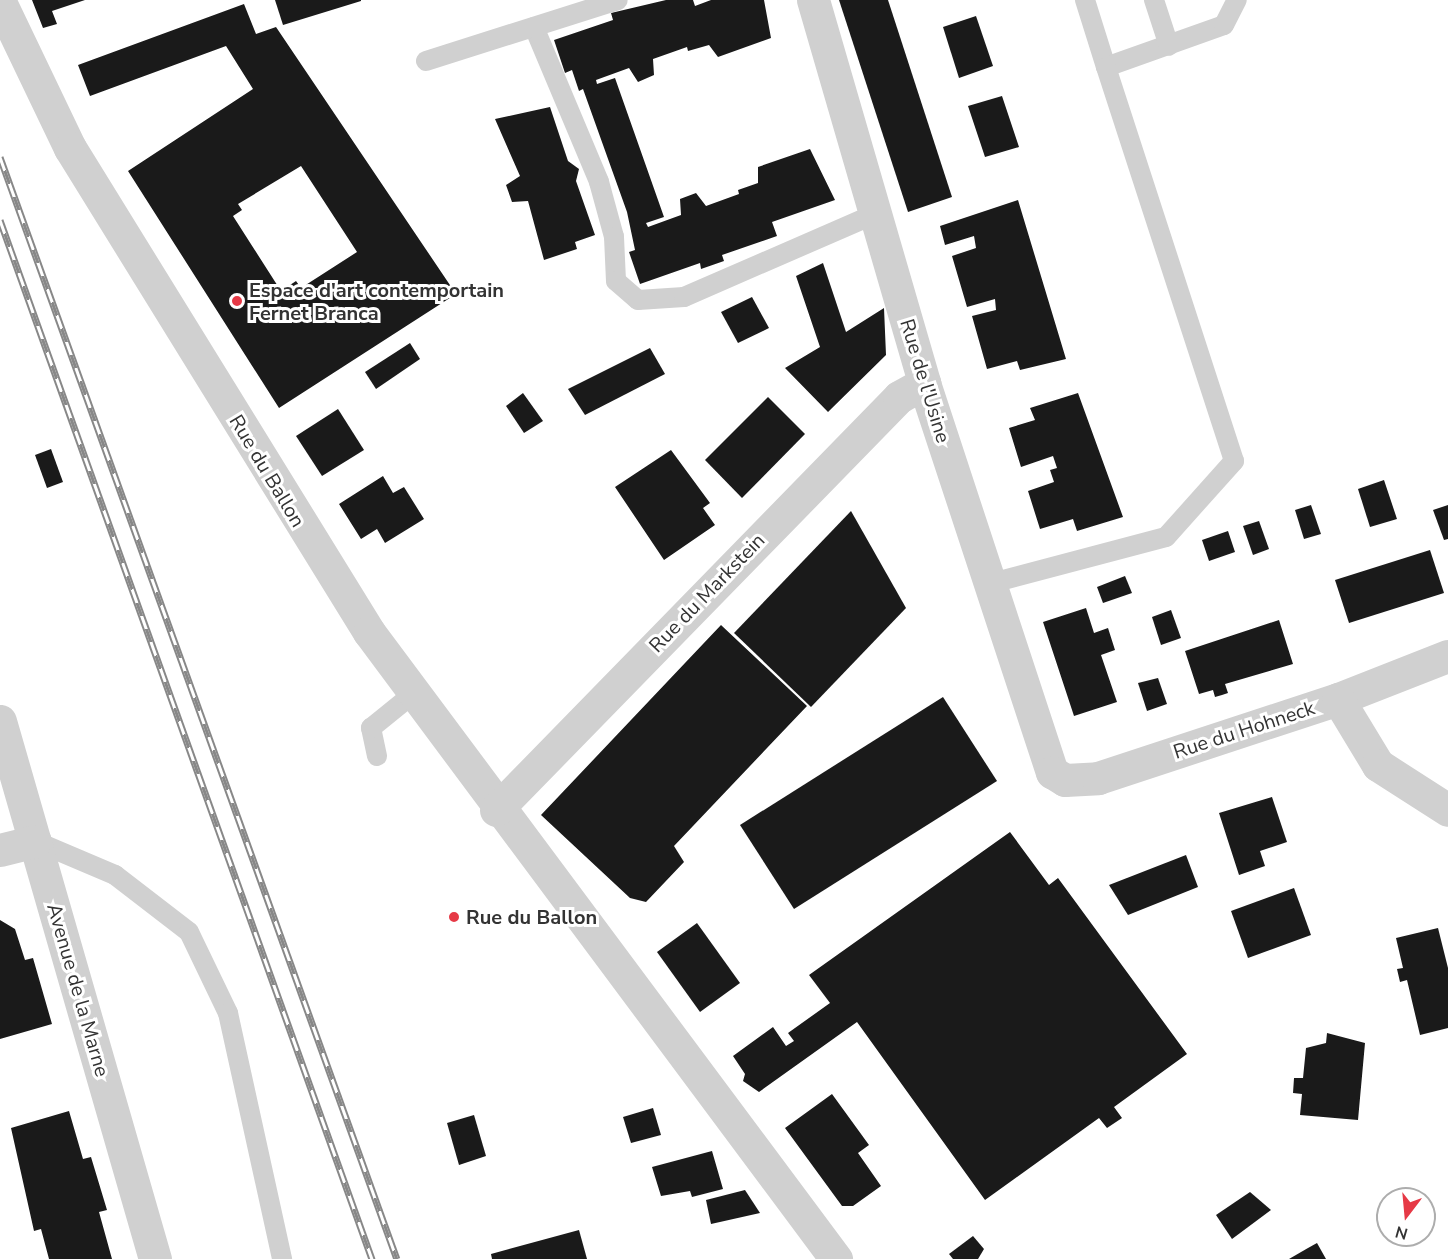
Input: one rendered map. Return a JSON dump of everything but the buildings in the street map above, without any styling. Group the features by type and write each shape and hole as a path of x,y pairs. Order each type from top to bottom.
{"street":[{"name":"Rue de l'Usine","path":"813,0 877,213 924,383 1046,759"},
{"name":"Rue du Ballon","path":"0,2 70,148 309,540 496,810 836,1259"},
{"name":"Rue du Markstein","path":"496,810 899,397 924,383"},
{"name":"Rue du Hohneck","path":"1046,759 1065,780 1080,782 1338,699 1448,656"},
{"path":"1338,699 1378,765 1448,810"},
{"name":"Avenue de la Marne","path":"0,721 155,1259"},
{"path":"0,850 34,841"}],"lane":[{"path":"426,61 618,0"},
{"path":"988,584 1166,537 1234,461 1085,0"},
{"path":"1154,0 1169,46"},
{"path":"1106,67 1224,25 1238,0"},
{"path":"534,27 599,182 614,237 616,281 638,300 684,297 877,213"},
{"path":"377,756 371,728 414,694"},
{"path":"34,841 115,874 189,932 228,1013 282,1259"}],"railway":[{"path":"0,157 397,1259"},
{"path":"0,220 372,1259"}],"place":[{"name":"Espace d'art contemportain Fernet Branca","path":"237,301"},
{"name":"Rue du Ballon","path":"454,917"}]}
